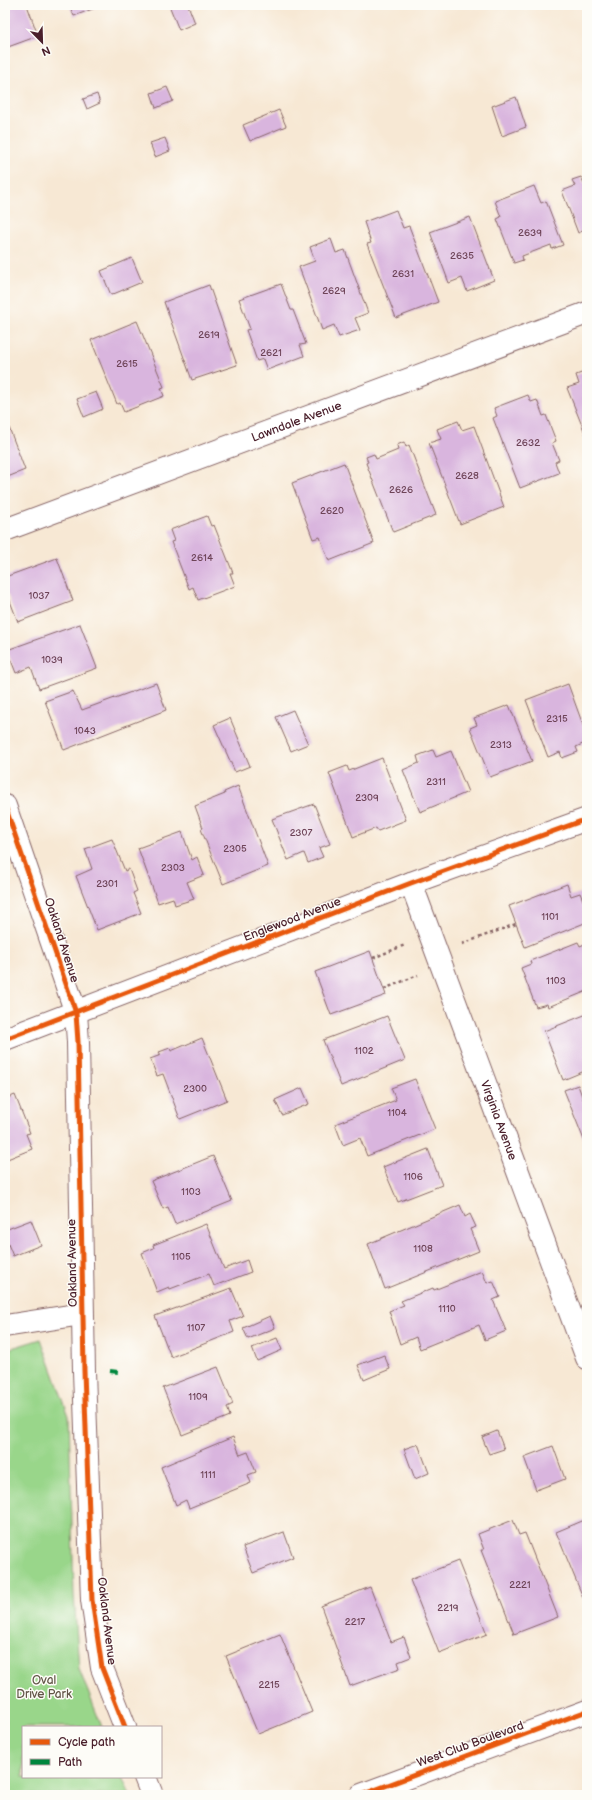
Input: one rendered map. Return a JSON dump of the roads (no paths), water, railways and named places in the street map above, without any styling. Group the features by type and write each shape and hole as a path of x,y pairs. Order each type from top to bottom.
{"street":[{"name":"Lawndale Avenue","path":"5,530 587,313"},
{"name":"Oakland Avenue","path":"5,806 76,1013 78,1042 82,1314 92,1600 102,1668 125,1726"},
{"name":"Englewood Avenue","path":"5,1039 411,883 587,819"},
{"name":"Virginia Avenue","path":"411,883 587,1358"},
{"path":"5,1326 82,1314"},
{"name":"West Club Boulevard","path":"361,1795 587,1711"},
{"path":"145,1778 152,1795"}],"park label":[{"name":"Oval Drive Park","path":"44,1687"}]}
